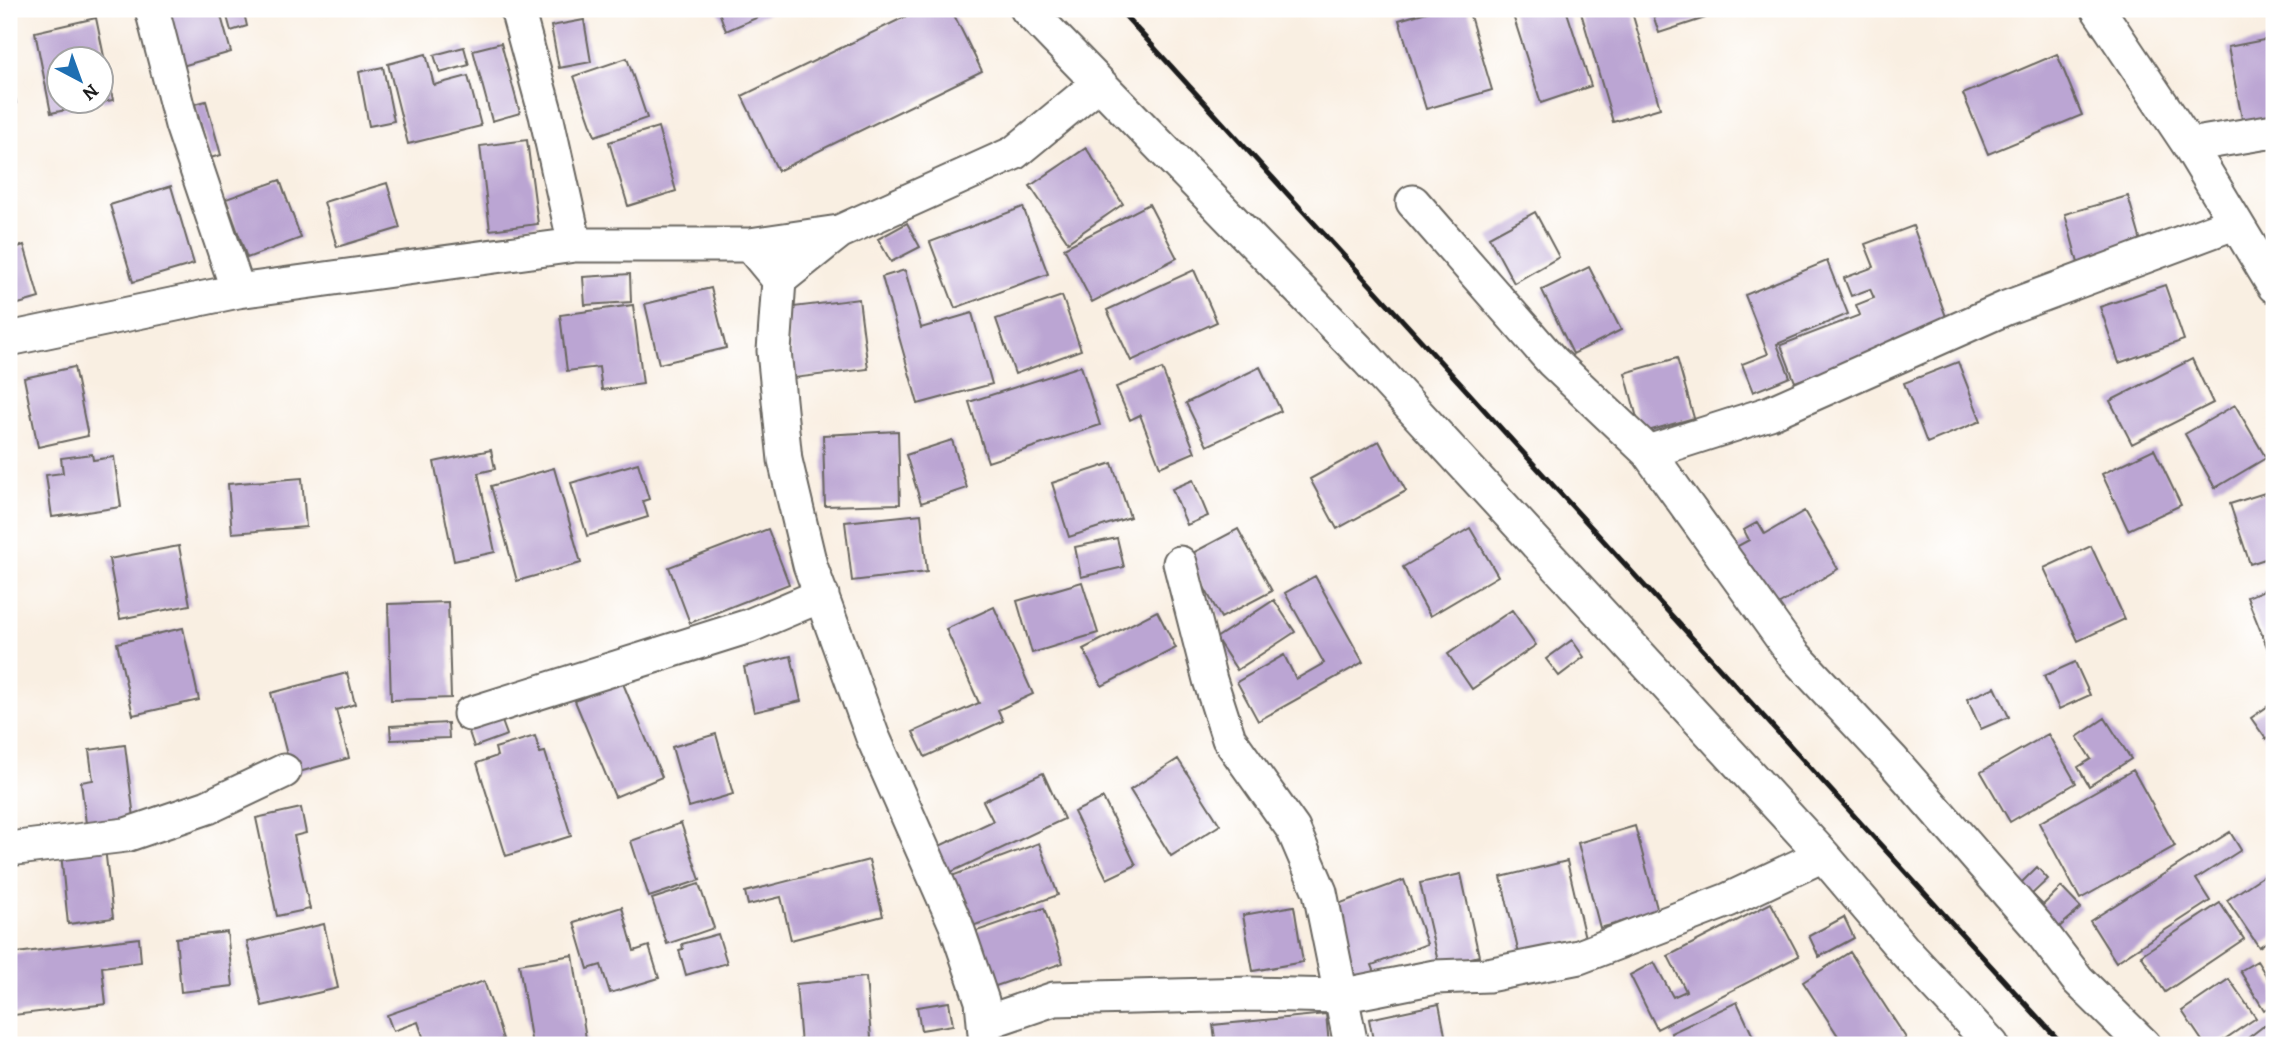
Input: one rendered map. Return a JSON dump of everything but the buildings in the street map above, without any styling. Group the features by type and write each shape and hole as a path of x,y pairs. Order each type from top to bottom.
{"street":[{"path":"152,9 182,125 237,291"},
{"path":"517,9 546,115 575,245"},
{"path":"1027,9 1368,359 1824,855 1902,948 1992,1045"},
{"path":"2098,9 2189,145 2274,286"},
{"path":"779,279 839,232 1014,153 1099,83"},
{"path":"2189,145 2274,131"},
{"path":"1413,202 1552,361 1648,452 1794,655 1911,781 2036,926 2078,981 2144,1045"},
{"path":"1648,452 1770,413 2006,308 2235,223"},
{"path":"9,339 237,291 575,245 750,245 839,232"},
{"path":"750,245 779,279 774,352 785,460 810,565 872,735 956,925 982,1001 985,1034 1054,999 1251,994 1340,996 1435,977 1488,975 1579,957 1728,900 1824,855"},
{"path":"1180,564 1210,680 1229,739 1293,829 1320,892 1351,1045"},
{"path":"470,715 749,626 822,595"},
{"path":"9,849 126,835 208,807 284,771"}],"railway":[{"path":"1119,9 2063,1045"}]}
